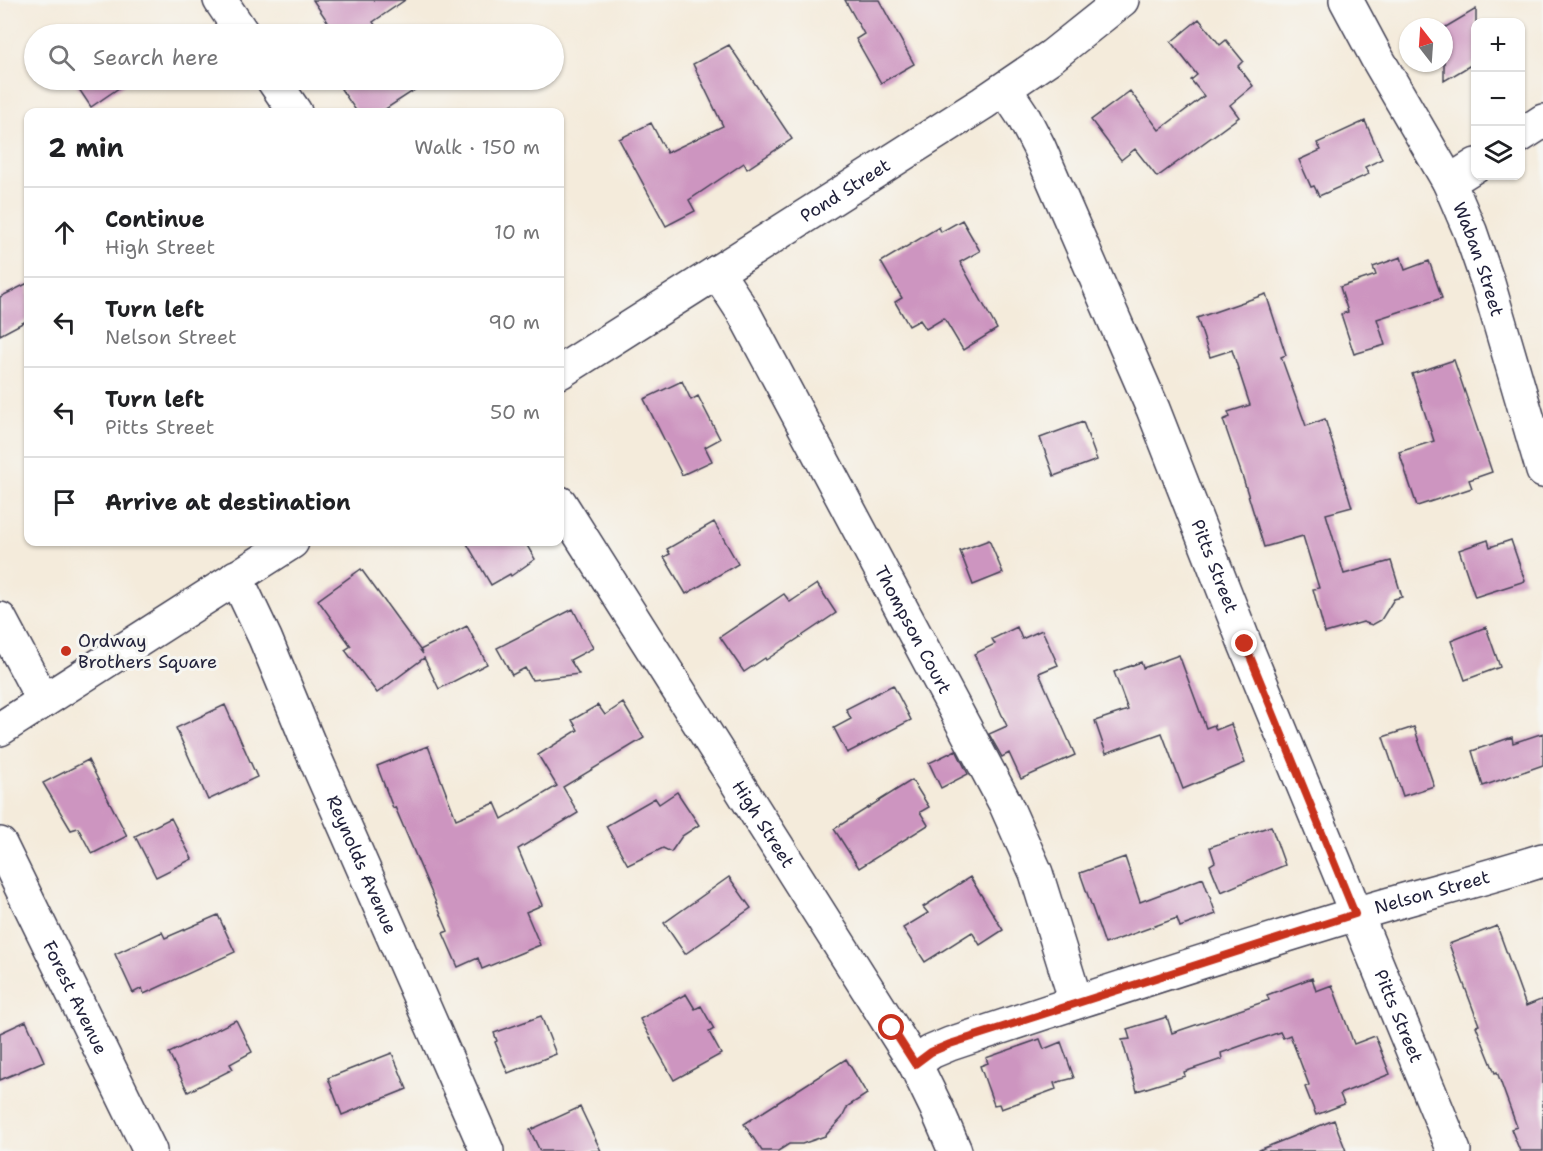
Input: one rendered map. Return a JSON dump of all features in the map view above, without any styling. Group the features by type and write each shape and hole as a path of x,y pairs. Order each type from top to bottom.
{"street":[{"path":"220,0 236,24"},
{"name":"Pond Street","path":"564,369 1005,88 1052,56 1122,0"},
{"name":"Waban Street","path":"1346,0 1377,58 1462,174 1470,231 1488,283 1543,471"},
{"name":"Pitts Street","path":"1005,88 1039,147 1153,409 1245,644 1454,1151"},
{"path":"280,90 292,108"},
{"path":"1525,133 1543,121"},
{"name":"Thompson Court","path":"717,272 745,315 1005,803 1036,873 1076,1002"},
{"name":"High Street","path":"564,509 915,1064 955,1151"},
{"path":"0,729 286,546"},
{"name":"Reynolds Avenue","path":"236,577 265,638 308,742 487,1151"},
{"path":"0,619 43,700"},
{"name":"Forest Avenue","path":"0,844 150,1151"},
{"name":"Nelson Street","path":"915,1064 931,1052 950,1044 1076,1002 1355,914 1494,876 1543,860"}],"building":[{"path":"313,0 405,0 373,22 374,24 329,24"},
{"path":"845,0 879,0 914,64 881,83 856,39 864,34"},
{"path":"1476,9 1476,18 1471,18 1471,65 1444,81 1444,72 1453,72 1453,23"},
{"path":"1199,19 1220,45 1226,40 1243,61 1238,66 1253,86 1230,105 1239,117 1157,177 1135,149 1121,160 1091,120 1130,91 1159,130 1204,96 1191,80 1197,75 1171,42"},
{"path":"729,45 792,139 747,169 744,163 689,200 695,211 666,226 619,139 651,123 667,153 723,126 693,64"},
{"path":"80,90 116,90 91,107"},
{"path":"342,90 415,90 387,108 354,108"},
{"path":"1365,121 1382,159 1365,167 1369,174 1319,196 1314,186 1311,187 1299,160 1321,150 1317,143"},
{"path":"962,220 980,251 960,262 997,329 963,350 944,318 926,329 920,320 909,326 895,302 902,298 881,262 939,227 941,232"},
{"path":"1401,257 1405,270 1429,261 1442,298 1377,319 1385,345 1354,354 1341,314 1348,312 1340,287 1376,275 1373,267"},
{"path":"24,285 24,322 0,335 0,297"},
{"path":"1266,294 1286,355 1281,357 1306,426 1325,419 1352,507 1326,514 1344,574 1391,561 1402,597 1394,599 1381,620 1372,625 1363,622 1325,633 1313,589 1319,588 1303,536 1264,547 1223,420 1230,417 1228,412 1250,405 1232,350 1210,357 1197,318"},
{"path":"1454,360 1492,472 1469,480 1472,488 1417,506 1399,452 1434,441 1412,374"},
{"path":"682,381 691,400 698,396 720,439 705,447 712,461 682,475 644,399"},
{"path":"1083,422 1097,460 1054,476 1040,438"},
{"path":"714,522 738,564 686,594 664,557 670,554 667,549"},
{"path":"989,540 1003,573 973,585 960,551"},
{"path":"1488,540 1490,547 1511,540 1525,581 1475,597 1459,550"},
{"path":"468,546 527,546 535,559 511,576 510,574 491,585"},
{"path":"361,569 420,650 467,626 487,664 439,689 424,658 377,693 345,650 351,646 318,600"},
{"path":"817,584 836,613 744,672 720,637 784,594 790,602"},
{"path":"573,609 593,648 570,660 579,674 532,680 525,668 512,675 497,648"},
{"path":"1017,627 1022,639 1042,630 1058,665 1039,673 1075,755 1021,779 1009,753 1002,757 989,734 1007,726 974,654 995,644 992,639"},
{"path":"1486,627 1500,667 1465,680 1451,641"},
{"path":"1179,655 1206,728 1214,725 1216,730 1231,724 1245,763 1183,789 1162,733 1106,753 1095,721 1128,710 1114,672 1141,662 1143,668"},
{"path":"893,685 911,720 847,753 834,728 851,719 846,709"},
{"path":"623,703 644,738 563,787 578,813 518,849 542,905 526,912 540,945 482,969 478,958 458,967 443,933 448,931 395,807 393,808 377,766 428,746 456,819 495,803 502,819 557,786 538,755 578,730 572,720 598,705 605,715"},
{"path":"225,705 257,777 208,800 176,728"},
{"path":"1414,727 1434,786 1403,796 1383,737"},
{"path":"1543,733 1543,765 1483,786 1472,751 1512,737 1513,743"},
{"path":"956,750 968,774 941,788 929,763"},
{"path":"88,760 127,836 92,854 78,828 71,830 43,783"},
{"path":"912,780 929,807 920,812 928,825 859,868 834,829"},
{"path":"677,792 699,825 682,836 671,852 663,848 628,865 606,826 655,798 659,804"},
{"path":"171,818 192,859 156,877 135,836"},
{"path":"1271,826 1285,865 1221,892 1210,865 1215,862 1210,847"},
{"path":"1125,857 1140,902 1203,878 1216,914 1180,927 1177,918 1105,944 1080,873"},
{"path":"729,877 751,908 685,954 664,923"},
{"path":"970,877 1003,930 980,945 972,932 925,962 903,928 928,913 923,907"},
{"path":"218,915 235,952 144,994 142,988 133,993 115,954 162,932 165,938"},
{"path":"1497,926 1526,1006 1543,999 1543,1151 1520,1151 1511,1129 1517,1127 1497,1072 1495,1073 1476,1026 1479,1025 1449,944"},
{"path":"1312,978 1316,991 1332,985 1354,1044 1375,1036 1390,1074 1340,1094 1344,1104 1316,1115 1305,1087 1309,1085 1290,1035 1283,1038 1280,1032 1221,1053 1222,1059 1184,1072 1185,1076 1137,1091 1122,1040 1130,1039 1127,1029 1167,1017 1172,1033 1269,1000 1267,995"},
{"path":"686,994 695,1009 701,1006 714,1029 709,1032 721,1054 674,1080 640,1019"},
{"path":"541,1016 556,1054 508,1073 495,1042 497,1041 494,1033"},
{"path":"236,1020 252,1052 230,1064 233,1069 188,1092 169,1053"},
{"path":"26,1021 44,1061 0,1080 0,1033"},
{"path":"1040,1039 1044,1049 1061,1042 1074,1078 1054,1083 1056,1089 1001,1109 999,1104 994,1105 980,1066 988,1063 986,1058"},
{"path":"392,1053 407,1089 342,1115 328,1078"},
{"path":"846,1059 867,1094 848,1106 842,1118 825,1136 802,1144 789,1144 778,1151 762,1151 744,1124"},
{"path":"580,1107 601,1151 540,1151 530,1130"},
{"path":"1334,1120 1346,1151 1259,1151 1259,1150"}],"place":[{"name":"Ordway Brothers Square","path":"66,651"}],"route":[{"path":"892,1028 915,1064 931,1052 950,1044 1355,914 1245,644"}]}
